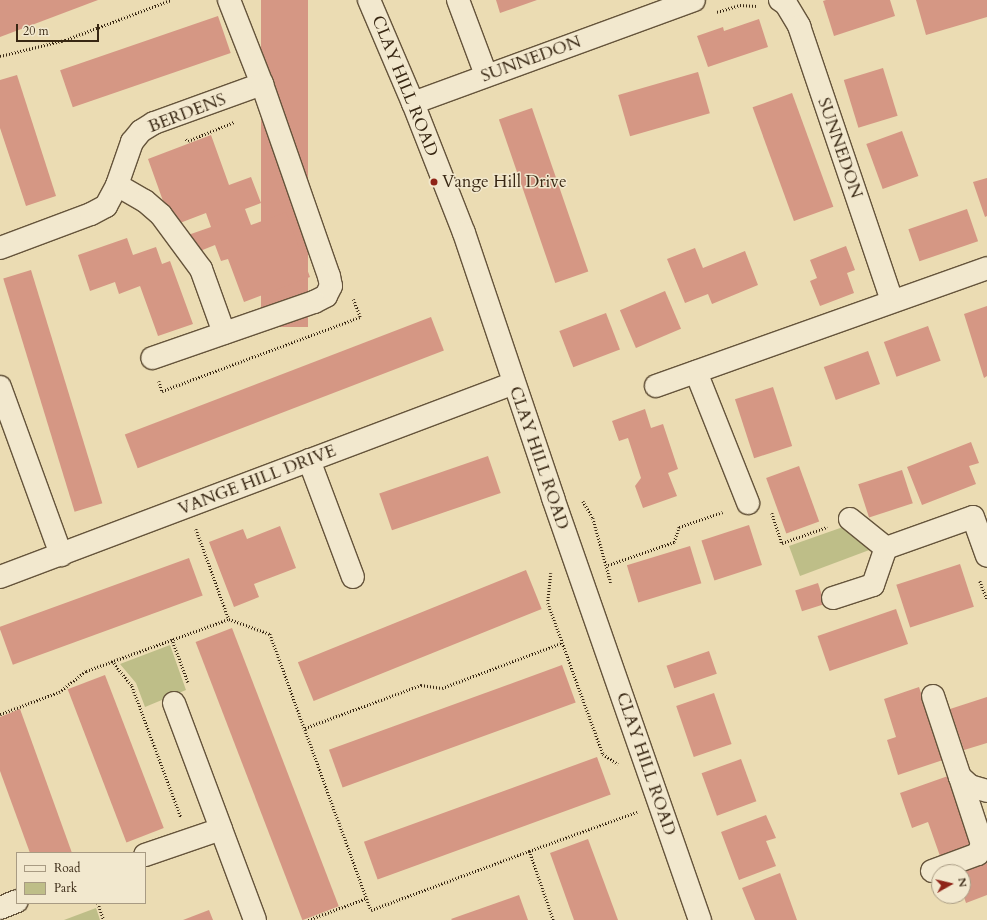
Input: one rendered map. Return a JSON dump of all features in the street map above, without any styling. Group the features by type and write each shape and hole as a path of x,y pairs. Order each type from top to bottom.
{"street":[{"path":"152,358 314,302 326,296 331,286 329,276 262,84 230,0"},
{"name":"CLAY HILL ROAD","path":"369,0 414,103 464,233 514,384 700,920"},
{"path":"458,0 486,75"},
{"name":"SUNNEDON","path":"414,103 486,75 694,0"},
{"name":"SUNNEDON","path":"780,0 786,4 800,26 892,301"},
{"name":"BERDENS","path":"0,248 91,214 106,206 117,185 132,142 141,131 154,123 262,84"},
{"path":"117,185 145,201 161,215 201,269 224,333"},
{"path":"656,386 987,268"},
{"path":"696,372 748,503"},
{"name":"VANGE HILL DRIVE","path":"0,577 514,384"},
{"path":"0,387 61,555"},
{"path":"309,460 353,577"},
{"path":"886,548 973,517 987,556"},
{"path":"850,519 886,548"},
{"path":"833,598 873,585 886,548"},
{"path":"933,696 982,844 978,854 951,864"},
{"path":"174,703 255,920"},
{"path":"960,777 970,786 987,791"},
{"path":"146,855 221,829"},
{"path":"0,908 16,901"}],"path":[{"path":"0,56 65,40 171,0"},
{"path":"712,14 740,5 758,7"},
{"path":"152,358 162,391 360,317 352,295"},
{"path":"581,498 593,518 608,565 674,542 679,527 748,503"},
{"path":"194,525 229,619"},
{"path":"552,566 548,603 603,754 620,765"},
{"path":"980,579 987,599"},
{"path":"0,714 59,692 86,671 229,619 270,634 371,910 639,811 642,818"},
{"path":"305,728 421,685 442,688 562,643"},
{"path":"112,661 132,686 182,820"},
{"path":"529,851 553,920"},
{"path":"308,920 367,898"},
{"path":"98,904 104,920"}],"green space":[{"path":"843,527 872,549 800,576 789,546"},
{"path":"170,645 186,690 145,707 136,683 120,664"},
{"path":"96,908 100,920 64,920"}],"building":[{"path":"0,0 98,0 0,37"},
{"path":"261,0 308,0 308,327 261,327"},
{"path":"496,0 537,0 500,13"},
{"path":"890,0 895,16 834,36 823,1"},
{"path":"916,0 987,0 987,17 926,35"},
{"path":"218,16 231,53 73,107 60,70"},
{"path":"759,19 768,47 708,67 697,36 723,27 724,31"},
{"path":"883,68 898,116 858,128 844,80"},
{"path":"698,72 710,113 630,136 618,95"},
{"path":"17,75 56,196 26,206 0,128 0,80"},
{"path":"792,93 833,207 794,221 753,107"},
{"path":"532,108 588,272 555,283 499,119"},
{"path":"902,131 918,176 883,189 866,144"},
{"path":"211,135 229,185 251,177 261,203 245,209 251,225 286,212 310,277 244,302 228,259 221,261 215,245 195,253 188,235 211,227 206,213 172,226 148,159"},
{"path":"987,178 987,216 985,217 973,182"},
{"path":"967,209 978,241 919,261 908,229"},
{"path":"127,238 133,255 156,247 162,264 170,261 193,324 158,336 140,286 119,294 115,282 90,291 78,255"},
{"path":"846,246 855,270 847,273 854,293 820,306 810,281 817,278 810,260"},
{"path":"695,248 703,268 745,251 758,285 712,304 708,294 685,303 667,259"},
{"path":"31,270 102,503 75,512 3,278"},
{"path":"665,291 681,329 636,348 620,310"},
{"path":"987,306 987,376 984,378 964,314"},
{"path":"606,313 620,349 573,367 559,331"},
{"path":"431,317 444,351 138,468 125,435"},
{"path":"928,326 941,361 896,377 884,342"},
{"path":"868,351 880,384 836,400 824,367"},
{"path":"773,387 792,446 754,458 735,399"},
{"path":"645,409 651,428 663,424 678,469 668,473 677,496 643,508 635,486 641,478 628,438 619,441 612,421"},
{"path":"971,442 979,463 969,466 976,484 922,505 907,467"},
{"path":"488,456 501,493 392,530 379,493"},
{"path":"799,466 819,521 786,533 766,478"},
{"path":"902,470 913,503 869,518 858,484"},
{"path":"749,525 762,565 714,580 701,540"},
{"path":"280,526 296,568 254,584 259,597 234,607 209,542 243,529 247,539"},
{"path":"690,546 701,583 638,603 627,565"},
{"path":"189,558 203,596 13,665 0,627"},
{"path":"960,564 974,607 910,628 896,585"},
{"path":"526,570 542,609 314,701 298,662"},
{"path":"818,583 825,604 802,611 795,590"},
{"path":"896,609 908,644 830,671 818,636"},
{"path":"232,628 339,906 302,920 196,642"},
{"path":"709,651 717,674 674,688 666,666"},
{"path":"562,665 576,703 343,787 329,750"},
{"path":"105,675 164,828 126,842 68,689"},
{"path":"919,687 943,760 898,775 887,740 896,737 884,699"},
{"path":"714,693 732,744 694,757 676,706"},
{"path":"987,697 987,743 964,750 950,709"},
{"path":"20,709 72,852 30,852 0,771 0,717"},
{"path":"597,757 611,795 378,879 364,842"},
{"path":"741,759 756,801 717,816 702,773"},
{"path":"948,776 972,844 940,856 928,822 912,828 900,793"},
{"path":"766,815 776,838 766,841 776,866 739,880 721,832"},
{"path":"588,839 618,920 574,920 550,853"},
{"path":"987,863 987,895 971,901 971,869"},
{"path":"780,873 797,920 755,920 742,888"},
{"path":"519,895 528,920 451,919"},
{"path":"209,910 213,920 183,920"}],"place":[{"name":"Vange Hill Drive","path":"434,182"}]}
